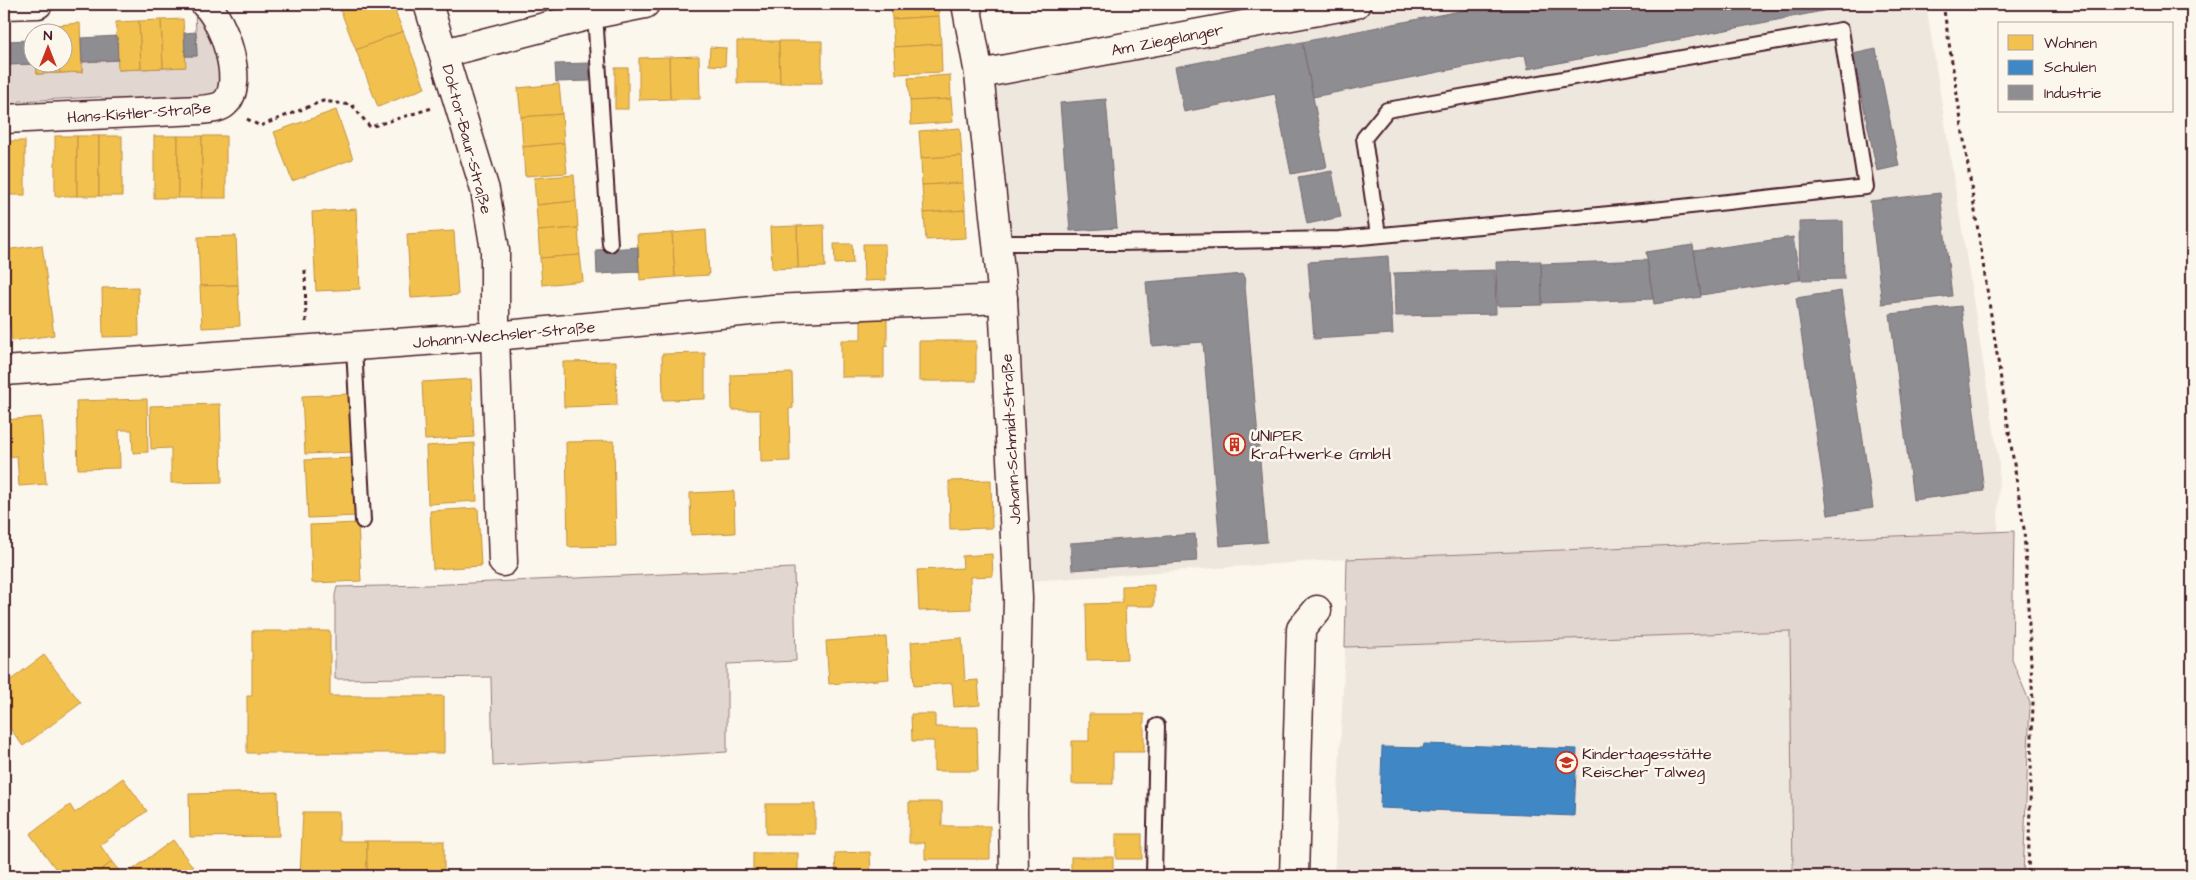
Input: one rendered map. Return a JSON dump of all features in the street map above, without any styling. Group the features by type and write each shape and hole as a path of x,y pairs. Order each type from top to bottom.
{"street":[{"path":"4,5 38,4"},
{"name":"Hans-Kistler-Straße","path":"4,119 200,110 221,106 226,102 234,84 233,61 214,15 205,4"},
{"name":"Doktor-Baur-Straße","path":"428,4 485,190 495,250 495,336 503,562"},
{"path":"444,53 595,14 645,4"},
{"name":"Johann-Schmidt-Straße","path":"966,4 979,74 999,242 1003,299 1018,598 1013,812 1014,876"},
{"name":"Am Ziegelanger","path":"979,74 1356,4"},
{"name":"Johann-Wechsler-Straße","path":"4,371 495,336 773,309 1003,299"},
{"path":"1294,876 1301,629 1317,610"}],"lane":[{"path":"595,14 610,244"},
{"path":"999,242 1117,243 1339,238 1378,235 1663,209 1866,187 1841,30 1387,110 1364,138 1378,235"},
{"path":"354,347 362,521"},
{"path":"1154,876 1158,726"}],"path":[{"path":"1943,4 2024,529 2033,703 2028,876"},
{"path":"226,102 244,117 260,126 323,101 352,105 370,127 458,99"},
{"path":"305,270 306,350"}],"shaded area":[{"name":"UNIPER Kraftwerke GmbH","path":"1397,4 1926,4 1999,462 1998,532 1347,559 1031,581 983,78"},
{"path":"195,10 206,23 220,71 221,81 217,91 210,98 110,105 101,97 20,101 12,109 4,110 4,65 22,64 22,72 37,72 37,74 82,72 82,62 118,60 119,70 185,67 185,56 197,56"},
{"path":"2014,531 2012,660 2030,703 2023,876 1793,876 1790,631 1345,647 1347,559"},
{"path":"794,568 796,661 727,664 727,752 493,766 491,677 335,679 335,595 337,587 427,585"},
{"name":"Kindertagesstätte Reischer Talweg","path":"1790,631 1793,876 1334,876 1345,647"}],"building: Wohnen":[{"path":"338,4 392,4 403,31 356,50"},
{"path":"891,4 938,4 939,16 892,19"},
{"path":"939,16 941,44 894,47 892,19"},
{"path":"183,19 186,67 163,68 161,20"},
{"path":"161,20 163,68 141,69 139,21"},
{"path":"139,21 141,69 118,70 116,22"},
{"path":"80,23 82,72 60,73 72,72 72,24"},
{"path":"403,31 425,88 378,107 356,50"},
{"path":"737,41 779,41 780,83 737,83"},
{"path":"779,41 822,41 822,83 780,83"},
{"path":"941,44 942,72 896,74 894,47"},
{"path":"710,47 726,48 725,66 709,65"},
{"path":"699,56 700,99 670,99 669,57"},
{"path":"669,57 670,99 639,100 639,58"},
{"path":"615,68 628,68 628,109 615,109"},
{"path":"37,72 60,73 37,74"},
{"path":"950,75 951,99 910,101 908,78"},
{"path":"559,84 562,114 521,117 518,88"},
{"path":"951,99 953,122 911,125 910,101"},
{"path":"336,110 353,159 292,181 274,132"},
{"path":"562,114 564,143 523,147 521,117"},
{"path":"960,128 962,156 921,158 919,131"},
{"path":"55,136 77,136 77,196 55,196"},
{"path":"77,136 99,136 99,196 77,196"},
{"path":"99,136 122,136 122,196 99,196"},
{"path":"154,136 178,136 178,198 154,198"},
{"path":"178,136 202,136 202,198 178,198"},
{"path":"202,136 226,136 226,198 202,198"},
{"path":"4,141 25,141 25,195 4,195"},
{"path":"564,143 567,173 525,176 523,147"},
{"path":"962,156 963,183 922,185 921,158"},
{"path":"574,175 576,201 536,205 534,178"},
{"path":"963,183 965,210 924,213 922,185"},
{"path":"576,201 578,228 538,231 536,205"},
{"path":"356,209 360,289 316,291 312,212"},
{"path":"965,210 966,238 926,240 924,213"},
{"path":"824,225 825,267 798,268 797,226"},
{"path":"797,226 798,268 772,269 770,227"},
{"path":"578,228 580,255 540,258 538,231"},
{"path":"706,230 709,275 675,277 672,233"},
{"path":"454,231 458,295 411,298 407,234"},
{"path":"672,233 675,277 640,280 637,235"},
{"path":"236,236 238,285 200,286 198,237"},
{"path":"834,244 852,244 853,263 835,264"},
{"path":"863,244 885,244 886,280 864,281"},
{"path":"42,245 54,335 12,341 4,281 4,250"},
{"path":"580,255 583,281 542,285 540,258"},
{"path":"238,285 240,326 202,328 200,286"},
{"path":"138,287 139,336 103,337 102,288"},
{"path":"861,316 887,316 887,346 884,346 884,377 841,377 841,340 861,340"},
{"path":"919,341 976,341 976,381 919,381"},
{"path":"705,353 705,399 663,400 662,354"},
{"path":"616,361 617,405 564,407 563,362"},
{"path":"792,373 793,408 789,409 790,461 761,462 760,410 732,410 731,375"},
{"path":"471,379 474,437 425,440 422,382"},
{"path":"350,394 353,452 305,454 302,396"},
{"path":"147,399 148,452 133,453 132,430 119,430 120,468 78,469 76,401"},
{"path":"220,404 222,482 171,483 171,448 151,449 150,406"},
{"path":"41,417 46,484 19,486 17,456 4,457 4,420"},
{"path":"614,441 616,546 568,547 566,442"},
{"path":"474,443 477,501 428,504 426,446"},
{"path":"354,458 357,516 308,518 305,460"},
{"path":"991,480 992,528 950,529 949,481"},
{"path":"734,491 735,533 691,535 690,493"},
{"path":"478,508 481,566 433,569 430,511"},
{"path":"358,523 361,581 312,583 310,525"},
{"path":"992,554 993,576 970,577 971,609 919,611 917,570 963,568 962,556"},
{"path":"1154,585 1154,606 1125,606 1127,659 1087,660 1086,604 1122,603 1122,586"},
{"path":"252,631 330,631 330,696 444,696 444,753 247,753 247,696 252,696"},
{"path":"886,637 889,679 829,684 826,641"},
{"path":"962,638 965,681 978,680 980,705 954,707 952,683 914,686 911,642"},
{"path":"44,655 81,703 23,746 4,720 4,685"},
{"path":"911,714 935,714 935,727 977,727 978,771 934,771 934,741 912,741"},
{"path":"1089,714 1144,714 1144,752 1113,752 1113,784 1072,784 1072,741 1089,741"},
{"path":"123,778 147,811 100,845 112,862 93,876 61,876 30,834 70,805 75,813"},
{"path":"278,792 279,836 190,837 189,794"},
{"path":"909,802 942,802 942,826 990,826 990,859 925,859 925,843 909,843"},
{"path":"766,804 815,804 815,834 766,834"},
{"path":"303,812 339,812 339,841 367,841 367,876 300,876"},
{"path":"1116,834 1142,834 1142,859 1116,859"},
{"path":"173,840 193,867 180,876 124,876"},
{"path":"367,841 444,841 444,876 367,876"},
{"path":"870,852 871,876 836,876 835,853"},
{"path":"753,853 798,853 798,876 753,876"},
{"path":"1071,857 1113,857 1113,876 1071,876"},
{"path":"112,862 123,876 93,876"}],"building: Schulen":[{"path":"1424,744 1577,749 1574,816 1380,808 1382,747 1423,748"}],"building: Industrie":[{"path":"1495,4 1858,4 1528,69 1525,55 1313,97 1302,42"},
{"path":"196,32 197,56 185,56 184,33"},
{"path":"117,36 118,60 82,62 81,38"},
{"path":"22,40 22,64 4,65 4,41"},
{"path":"1302,42 1327,167 1291,174 1275,94 1184,112 1175,67"},
{"path":"1876,49 1899,166 1877,171 1853,54"},
{"path":"589,63 590,81 556,82 555,64"},
{"path":"1106,99 1117,228 1070,231 1060,103"},
{"path":"1332,171 1341,217 1307,224 1298,177"},
{"path":"1940,193 1952,296 1882,304 1870,201"},
{"path":"1843,221 1844,279 1800,280 1799,222"},
{"path":"1793,237 1800,280 1701,295 1694,251"},
{"path":"1693,245 1701,297 1654,304 1646,252"},
{"path":"638,247 639,272 597,274 596,250"},
{"path":"1388,256 1393,334 1314,339 1308,262"},
{"path":"1647,260 1653,299 1542,303 1541,264"},
{"path":"1541,261 1542,305 1497,306 1496,262"},
{"path":"1495,270 1496,314 1395,316 1394,273"},
{"name":"UNIPER Kraftwerke GmbH","path":"1244,274 1267,542 1220,546 1203,342 1152,346 1146,282"},
{"path":"1841,291 1873,508 1828,515 1796,298"},
{"path":"1961,306 1984,491 1913,500 1890,314"},
{"path":"1195,534 1197,561 1072,570 1070,543"}],"place":[{"name":"UNIPER Kraftwerke GmbH","path":"1235,444"},
{"name":"Kindertagesstätte Reischer Talweg","path":"1566,762"}]}
